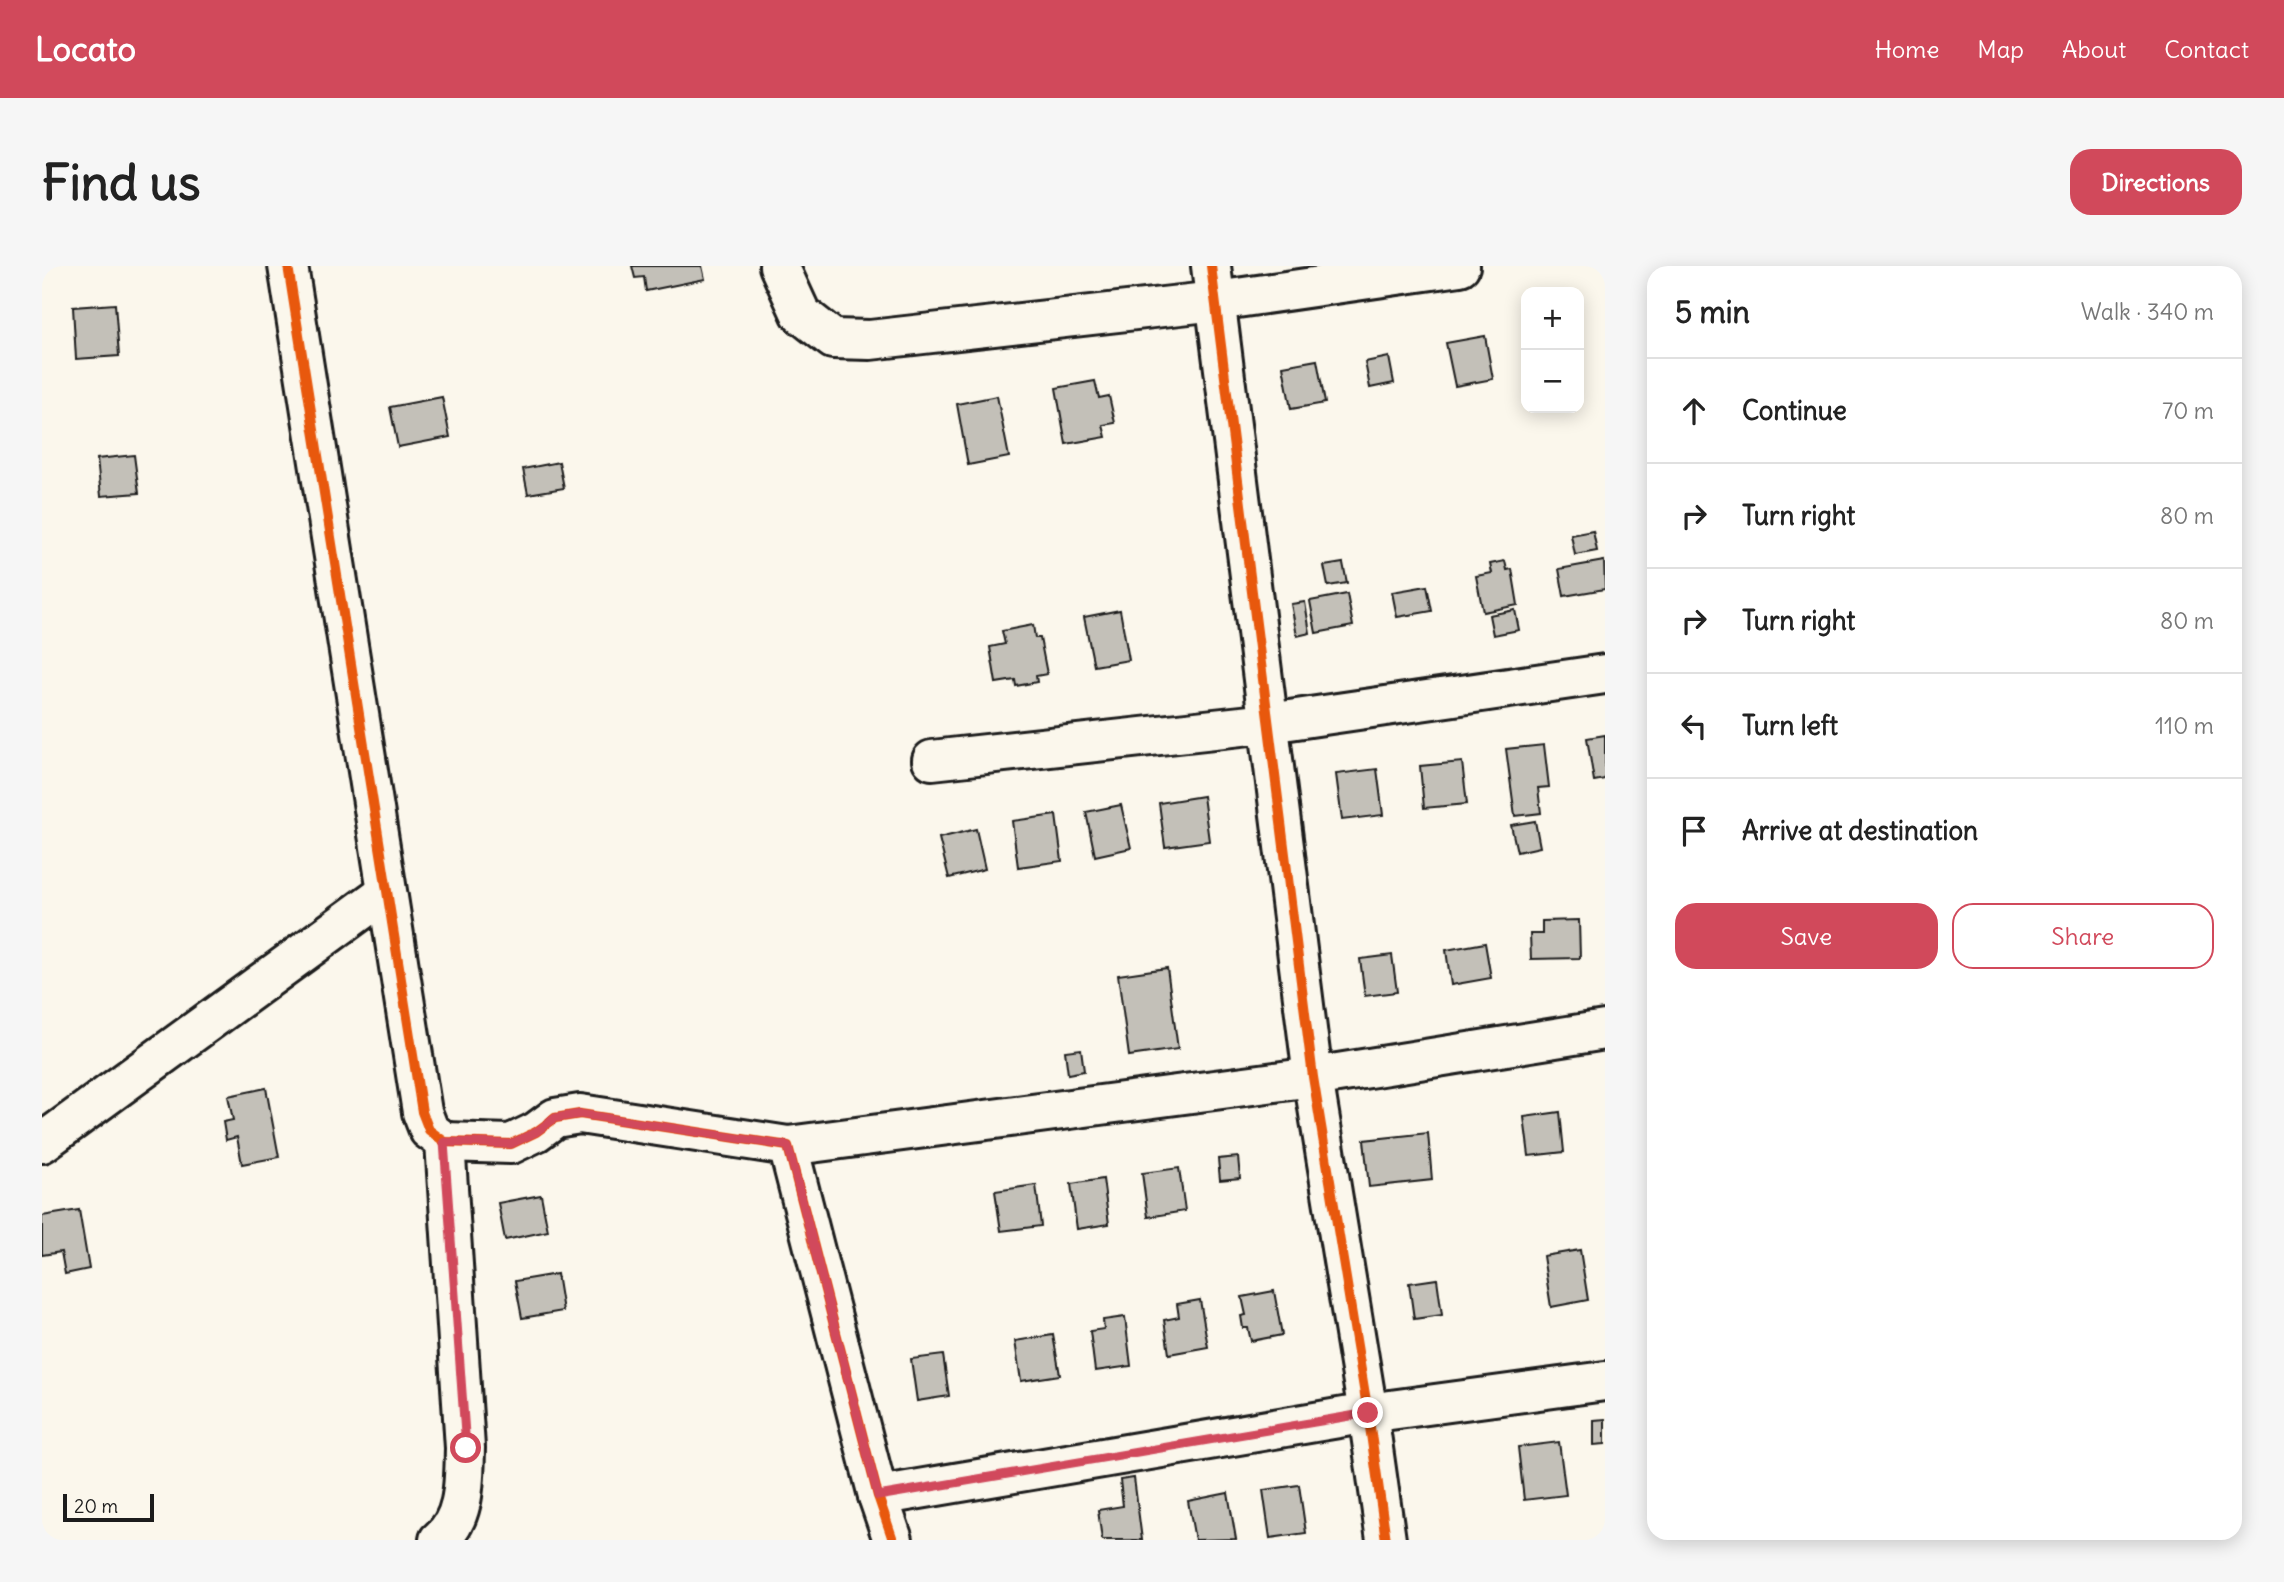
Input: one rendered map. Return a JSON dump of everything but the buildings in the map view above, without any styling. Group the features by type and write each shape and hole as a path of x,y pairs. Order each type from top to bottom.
{"street":[{"path":"288,266 422,1112 429,1130 444,1142 511,1144 536,1132 555,1118 580,1114 788,1146 1313,1077 1605,1030"},
{"path":"779,266 801,314 833,339 870,340 1213,284 1461,266"},
{"path":"1213,284 1313,1077 1368,1413 1385,1540"},
{"path":"932,760 1269,723 1605,674"},
{"path":"42,1143 386,892"},
{"path":"439,1540 449,1532 464,1494 466,1448 444,1142"},
{"path":"788,1146 878,1496 893,1540"},
{"path":"878,1496 1368,1413 1605,1381"}],"cycle path":[{"path":"288,266 422,1112 429,1130 445,1142 511,1144 536,1132 555,1118 580,1114 788,1146 878,1496 893,1540"},
{"path":"1211,266 1313,1077 1386,1540"}],"route":[{"path":"466,1448 444,1142 511,1144 536,1132 555,1118 580,1114 788,1146 878,1496 1368,1413"}]}
